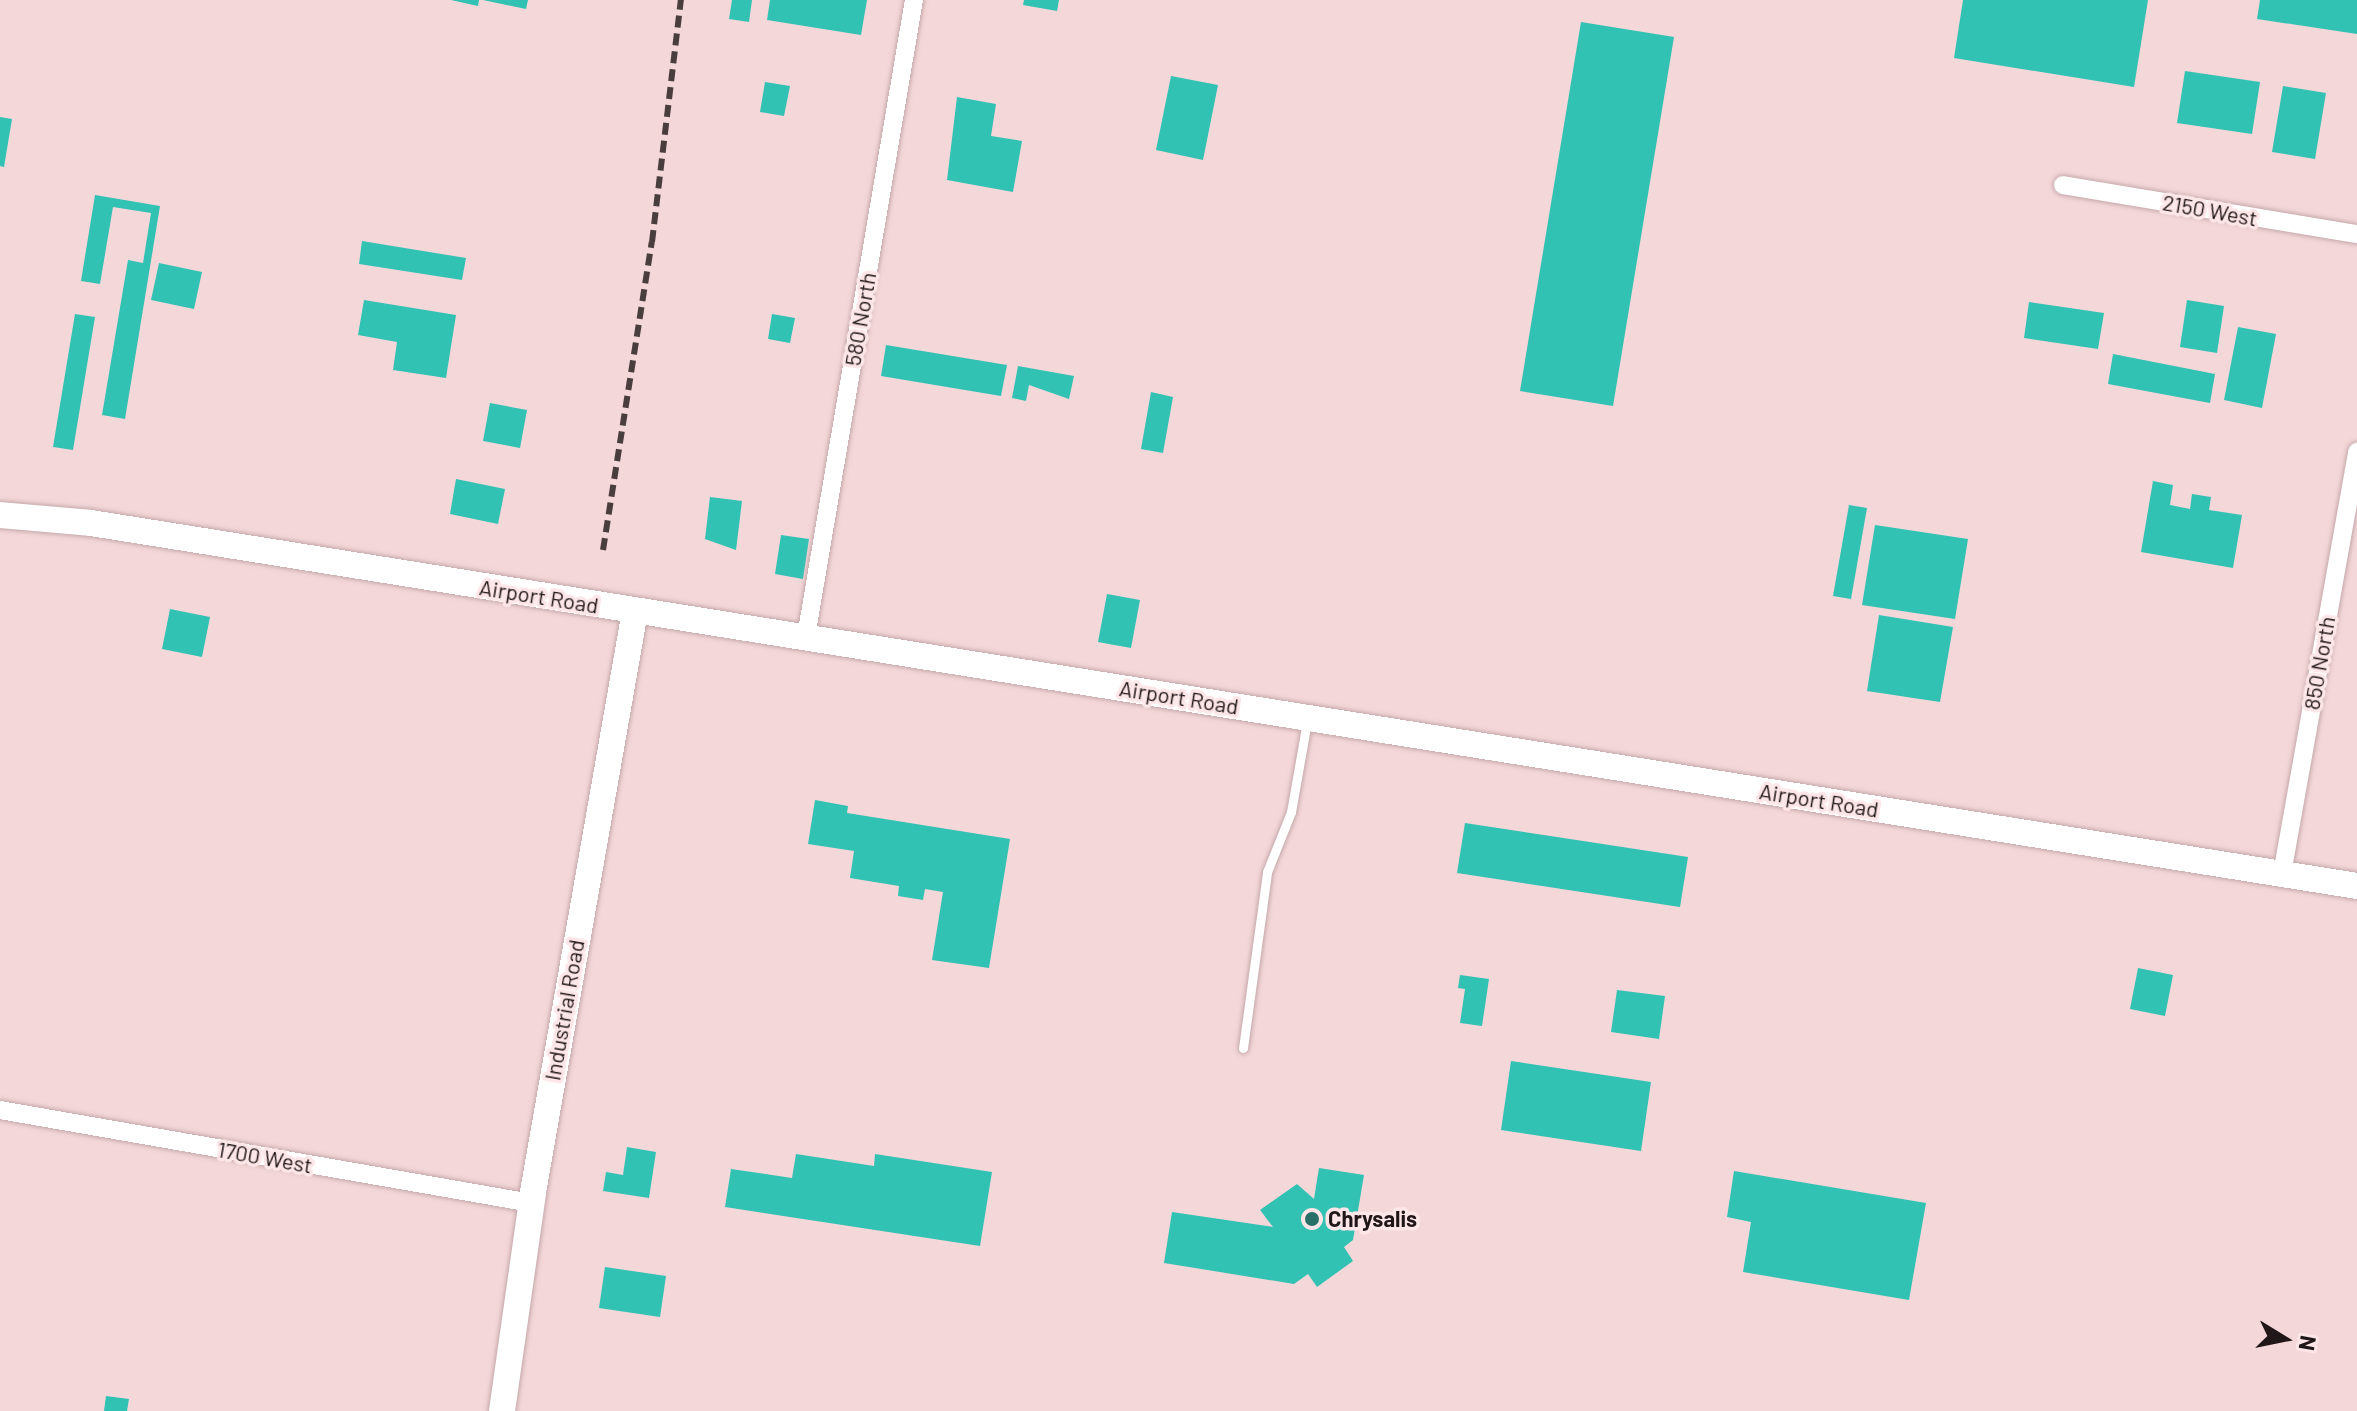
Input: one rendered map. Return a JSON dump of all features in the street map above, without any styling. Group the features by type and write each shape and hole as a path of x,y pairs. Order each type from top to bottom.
{"street":[{"name":"580 North","path":"806,637 914,0"},
{"name":"2150 West","path":"2063,185 2357,234"},
{"name":"850 North","path":"2282,874 2357,452"},
{"name":"Airport Road","path":"0,515 91,523 2357,886"},
{"name":"Industrial Road","path":"502,1411 531,1203 635,611"},
{"name":"1700 West","path":"0,1110 531,1203"}],"lane":[{"path":"1243,1048 1267,872 1291,812 1307,718"}],"building":[{"path":"451,0 479,0 478,6"},
{"path":"483,0 528,0 526,9"},
{"path":"732,0 752,0 749,22 729,19"},
{"path":"770,0 867,0 861,35 767,20"},
{"path":"1024,0 1059,0 1057,11 1023,5"},
{"path":"1963,0 2148,0 2134,87 1954,58"},
{"path":"2260,0 2357,0 2357,34 2257,19"},
{"path":"1581,22 1674,37 1613,406 1520,391"},
{"path":"2185,71 2260,82 2252,134 2177,123"},
{"path":"1171,76 1218,85 1203,160 1156,150"},
{"path":"765,82 790,86 784,116 760,112"},
{"path":"2283,86 2326,93 2315,159 2272,152"},
{"path":"957,97 996,104 991,136 1022,141 1013,192 947,180"},
{"path":"0,117 12,119 4,167 0,166"},
{"path":"95,195 160,206 125,419 102,415 128,260 143,263 151,213 113,207 100,284 81,281"},
{"path":"362,241 466,258 462,280 359,264"},
{"path":"159,263 202,272 194,309 151,300"},
{"path":"364,300 456,315 446,378 393,370 397,342 358,335"},
{"path":"2187,300 2224,306 2217,353 2180,347"},
{"path":"2029,302 2104,313 2098,349 2024,338"},
{"path":"75,314 95,317 73,450 53,447"},
{"path":"772,314 795,318 790,343 768,339"},
{"path":"2238,327 2276,334 2262,408 2224,400"},
{"path":"886,345 1007,365 1001,396 881,376"},
{"path":"2113,354 2215,374 2210,403 2108,384"},
{"path":"1018,366 1074,376 1069,399 1029,385 1026,401 1012,398"},
{"path":"1151,392 1173,397 1163,453 1141,449"},
{"path":"490,403 527,410 520,448 483,441"},
{"path":"456,479 505,489 498,524 450,514"},
{"path":"2153,481 2173,485 2170,505 2190,509 2192,494 2211,497 2209,510 2242,515 2233,568 2141,552"},
{"path":"710,497 742,501 736,550 705,539"},
{"path":"1849,505 1867,508 1851,599 1833,596"},
{"path":"1875,525 1968,539 1955,619 1862,605"},
{"path":"781,535 809,539 803,579 775,574"},
{"path":"1107,594 1140,600 1131,648 1098,642"},
{"path":"170,609 210,617 202,657 162,649"},
{"path":"1879,615 1953,627 1940,702 1867,691"},
{"path":"815,800 848,806 847,813 1010,839 989,968 932,960 943,892 925,889 923,900 898,896 899,886 850,878 854,851 808,844"},
{"path":"1465,823 1688,857 1680,907 1457,873"},
{"path":"2138,968 2173,975 2165,1016 2130,1009"},
{"path":"1460,975 1489,979 1482,1026 1460,1023 1465,989 1458,988"},
{"path":"1617,990 1665,996 1659,1039 1611,1032"},
{"path":"1511,1061 1651,1082 1641,1151 1501,1130"},
{"path":"627,1147 656,1152 649,1198 603,1191 606,1172 623,1175"},
{"path":"796,1154 874,1166 875,1154 992,1172 980,1246 725,1207 731,1169 792,1178"},
{"name":"Chrysalis","path":"1319,1168 1364,1175 1353,1240 1344,1247 1353,1261 1317,1287 1308,1274 1294,1284 1164,1263 1172,1212 1273,1227 1260,1210 1297,1184 1314,1199"},
{"path":"1734,1171 1926,1203 1909,1300 1743,1272 1751,1222 1727,1217"},
{"path":"605,1267 666,1276 660,1317 599,1308"},
{"path":"106,1396 129,1399 127,1411 104,1411"}],"railway":[{"path":"603,550 652,242 681,0"}],"place":[{"name":"Chrysalis","path":"1312,1219"}]}
